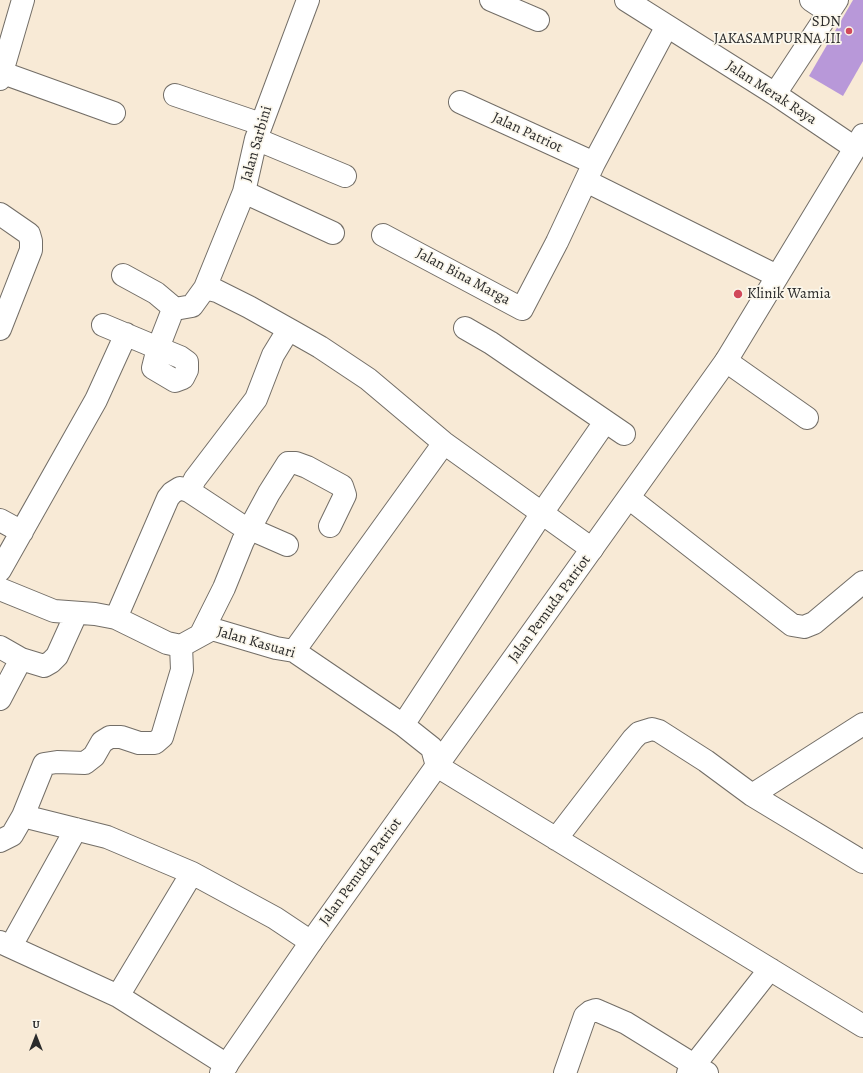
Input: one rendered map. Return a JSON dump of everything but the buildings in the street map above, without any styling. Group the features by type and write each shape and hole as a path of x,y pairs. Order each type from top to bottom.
{"street":[{"path":"24,0 1,76 114,113"},
{"name":"Jalan Sarbini","path":"175,309 192,306 205,288 244,192 258,131 308,0"},
{"path":"490,0 538,20"},
{"name":"Jalan Merak Raya","path":"626,0 775,94 859,141"},
{"path":"775,94 833,6 811,0"},
{"name":"Jalan Bina Marga","path":"383,234 522,309 557,242 590,172 667,26"},
{"path":"175,95 258,131 345,176"},
{"name":"Jalan Patriot","path":"460,102 590,172"},
{"name":"Jalan Pemuda Patriot","path":"224,1069 311,942 726,361 859,141"},
{"path":"590,172 777,276"},
{"path":"244,192 333,233"},
{"path":"0,214 30,234 32,250 0,329"},
{"path":"103,325 158,348 169,317 175,309 156,293 123,275"},
{"path":"205,288 217,291 249,307 320,347 368,379 444,443 592,549"},
{"path":"465,328 491,343 624,434"},
{"path":"189,491 195,479 256,399 276,350 290,330"},
{"path":"0,570 96,400 126,334"},
{"path":"726,361 747,378 807,418"},
{"path":"402,725 542,513 605,422"},
{"path":"294,651 444,443"},
{"path":"201,634 224,588 250,529 282,471 288,463 296,462 342,486 345,495 330,526"},
{"path":"116,618 168,498 172,493 180,488 189,491 250,529 287,545"},
{"path":"629,498 792,625 804,627 814,623 863,582"},
{"path":"0,520 22,532"},
{"path":"0,589 54,611 76,614 95,614 116,618 167,643 181,646 182,670 162,737 155,743 139,743 121,737 110,737 102,742 94,756 85,763 57,762 44,764 24,816 12,835 0,841"},
{"path":"0,647 22,659 44,666 52,662 65,642 76,614"},
{"name":"Jalan Kasuari","path":"181,646 212,629 276,648 294,651 402,725 432,748 437,766"},
{"path":"0,699 22,659"},
{"path":"752,795 861,728"},
{"path":"556,839 633,739 645,730 659,731 706,761 752,795 863,862"},
{"path":"437,766 863,1026"},
{"path":"24,816 107,837 192,873 275,918 311,942"},
{"path":"76,829 5,944 118,996 224,1069"},
{"path":"118,996 192,873"},
{"path":"566,1073 585,1016 596,1010 626,1023 696,1070 770,969"}],"place":[{"name":"SDN JAKASAMPURNA III","path":"849,31"},
{"name":"Klinik Wamia","path":"738,294"}]}
